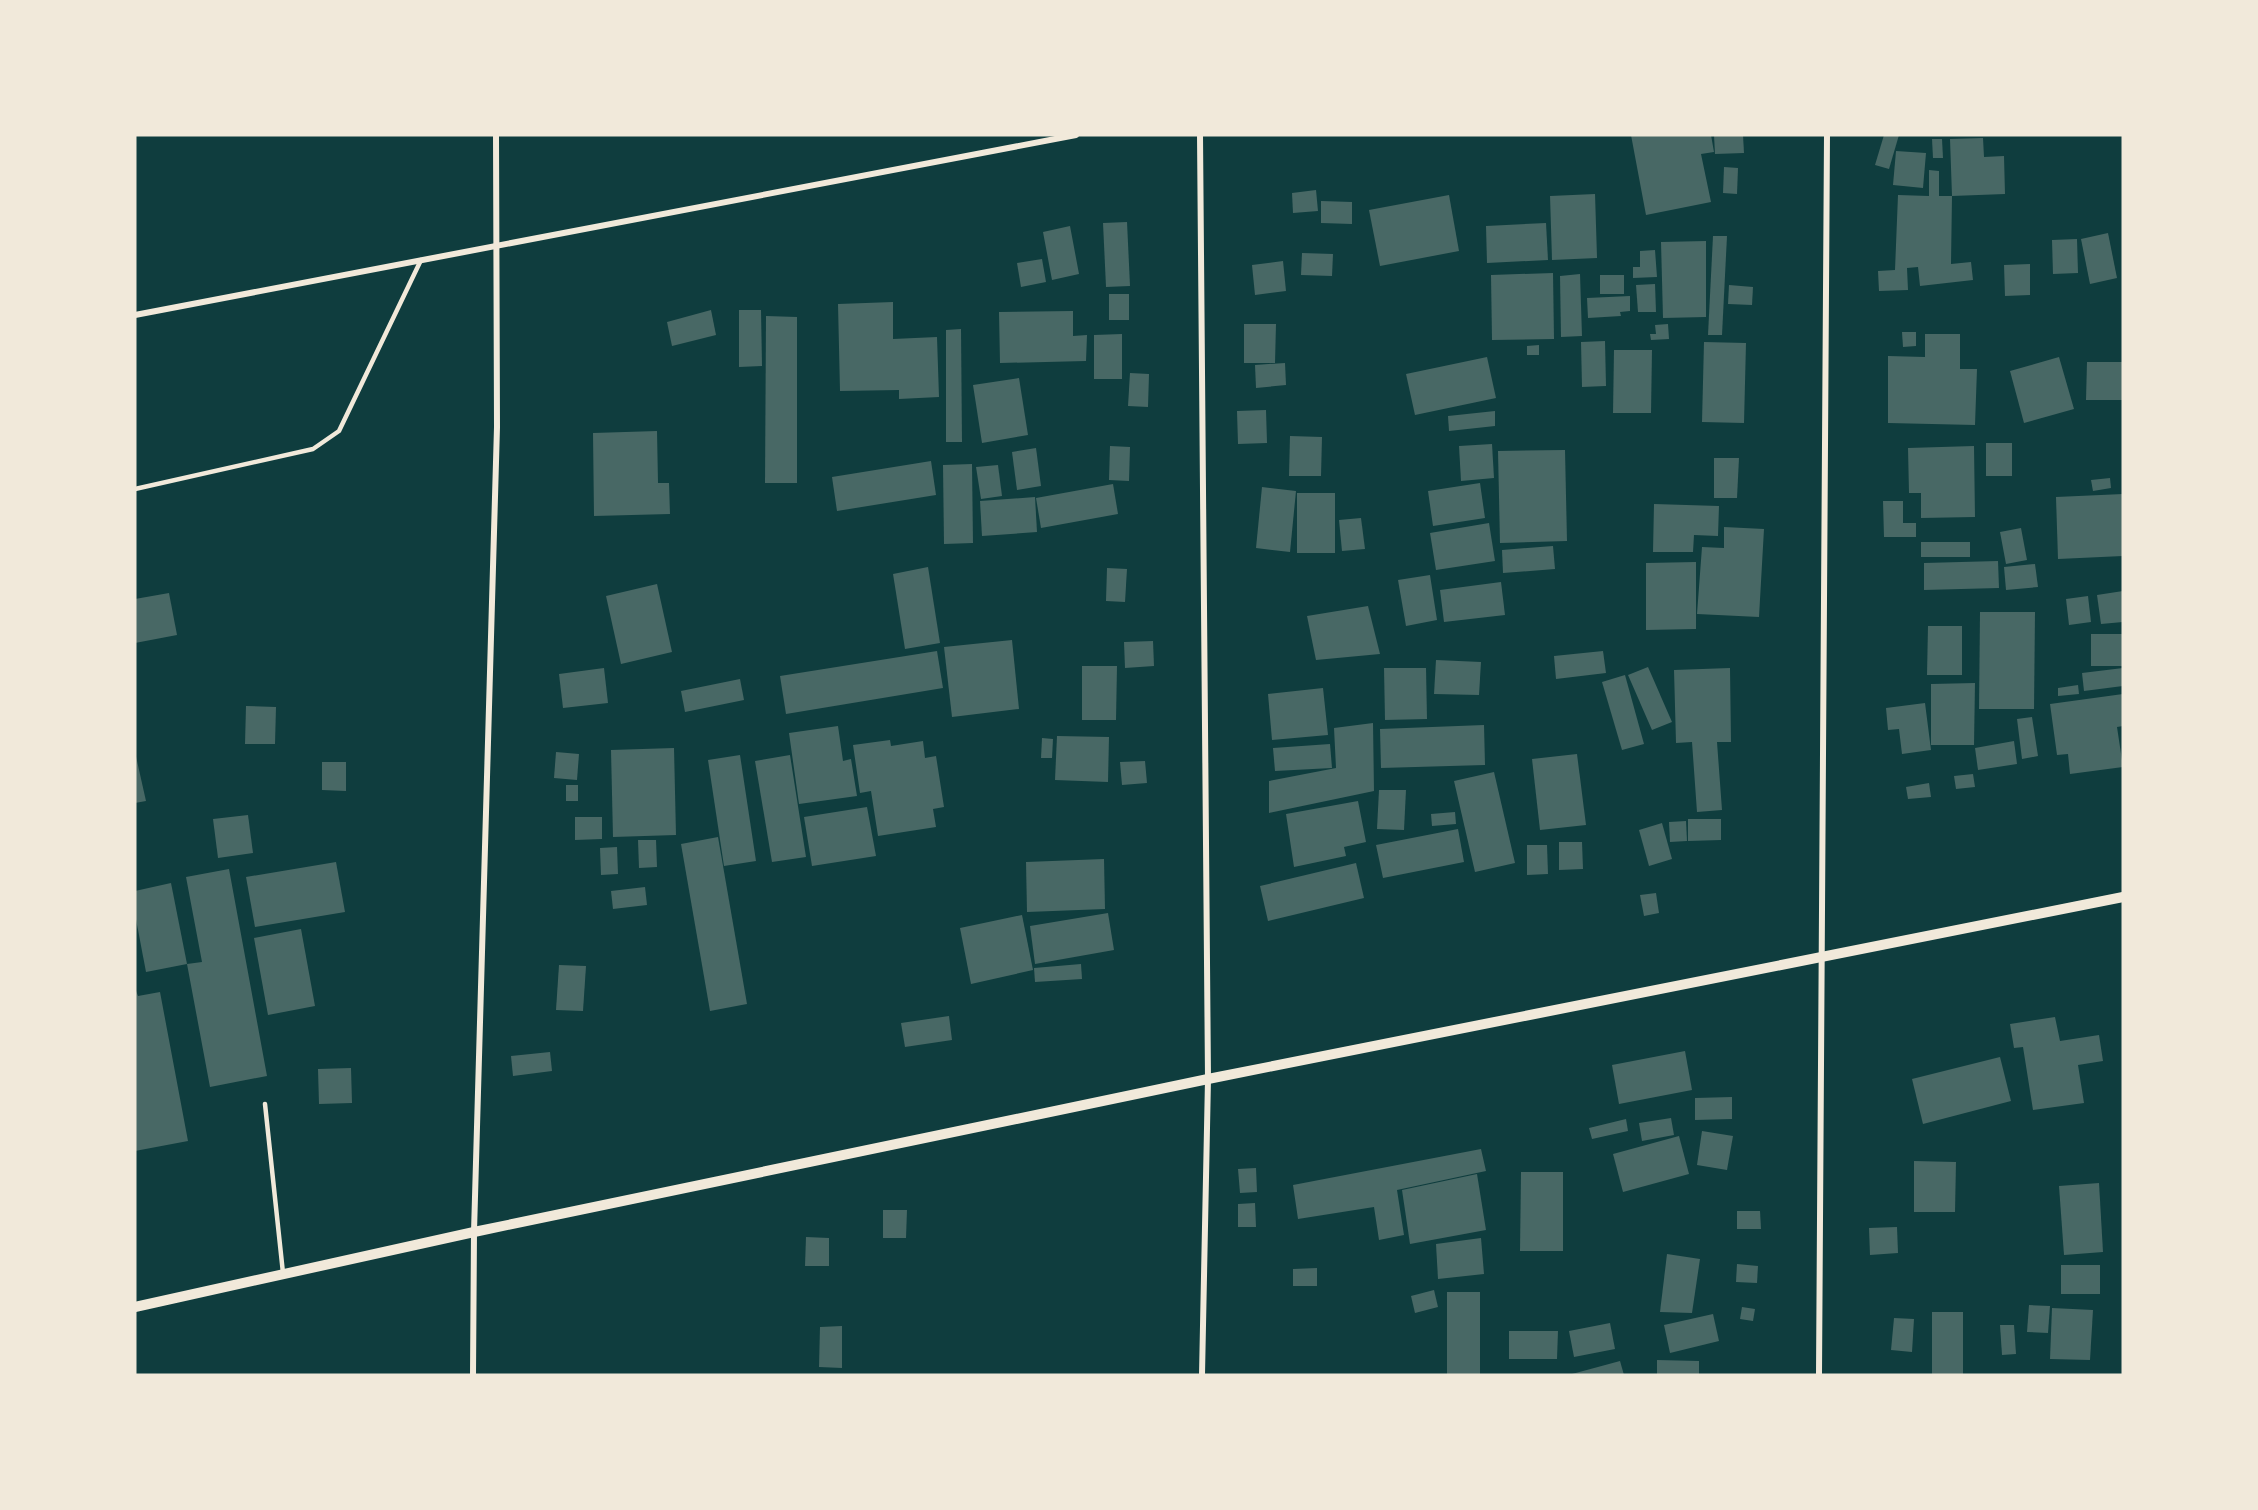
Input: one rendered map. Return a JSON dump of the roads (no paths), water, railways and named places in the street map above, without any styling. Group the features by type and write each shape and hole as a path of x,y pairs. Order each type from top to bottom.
{"street":[{"path":"473,1375 474,1232 497,427 496,135"},
{"path":"135,315 1076,135"},
{"path":"1200,135 1208,1078 1202,1375"},
{"path":"1819,1375 1827,135"},
{"path":"135,1307 474,1232 1208,1078 2123,897"}],"lane":[{"path":"135,489 313,449 339,431 421,260"},
{"path":"265,1104 283,1276"}]}
